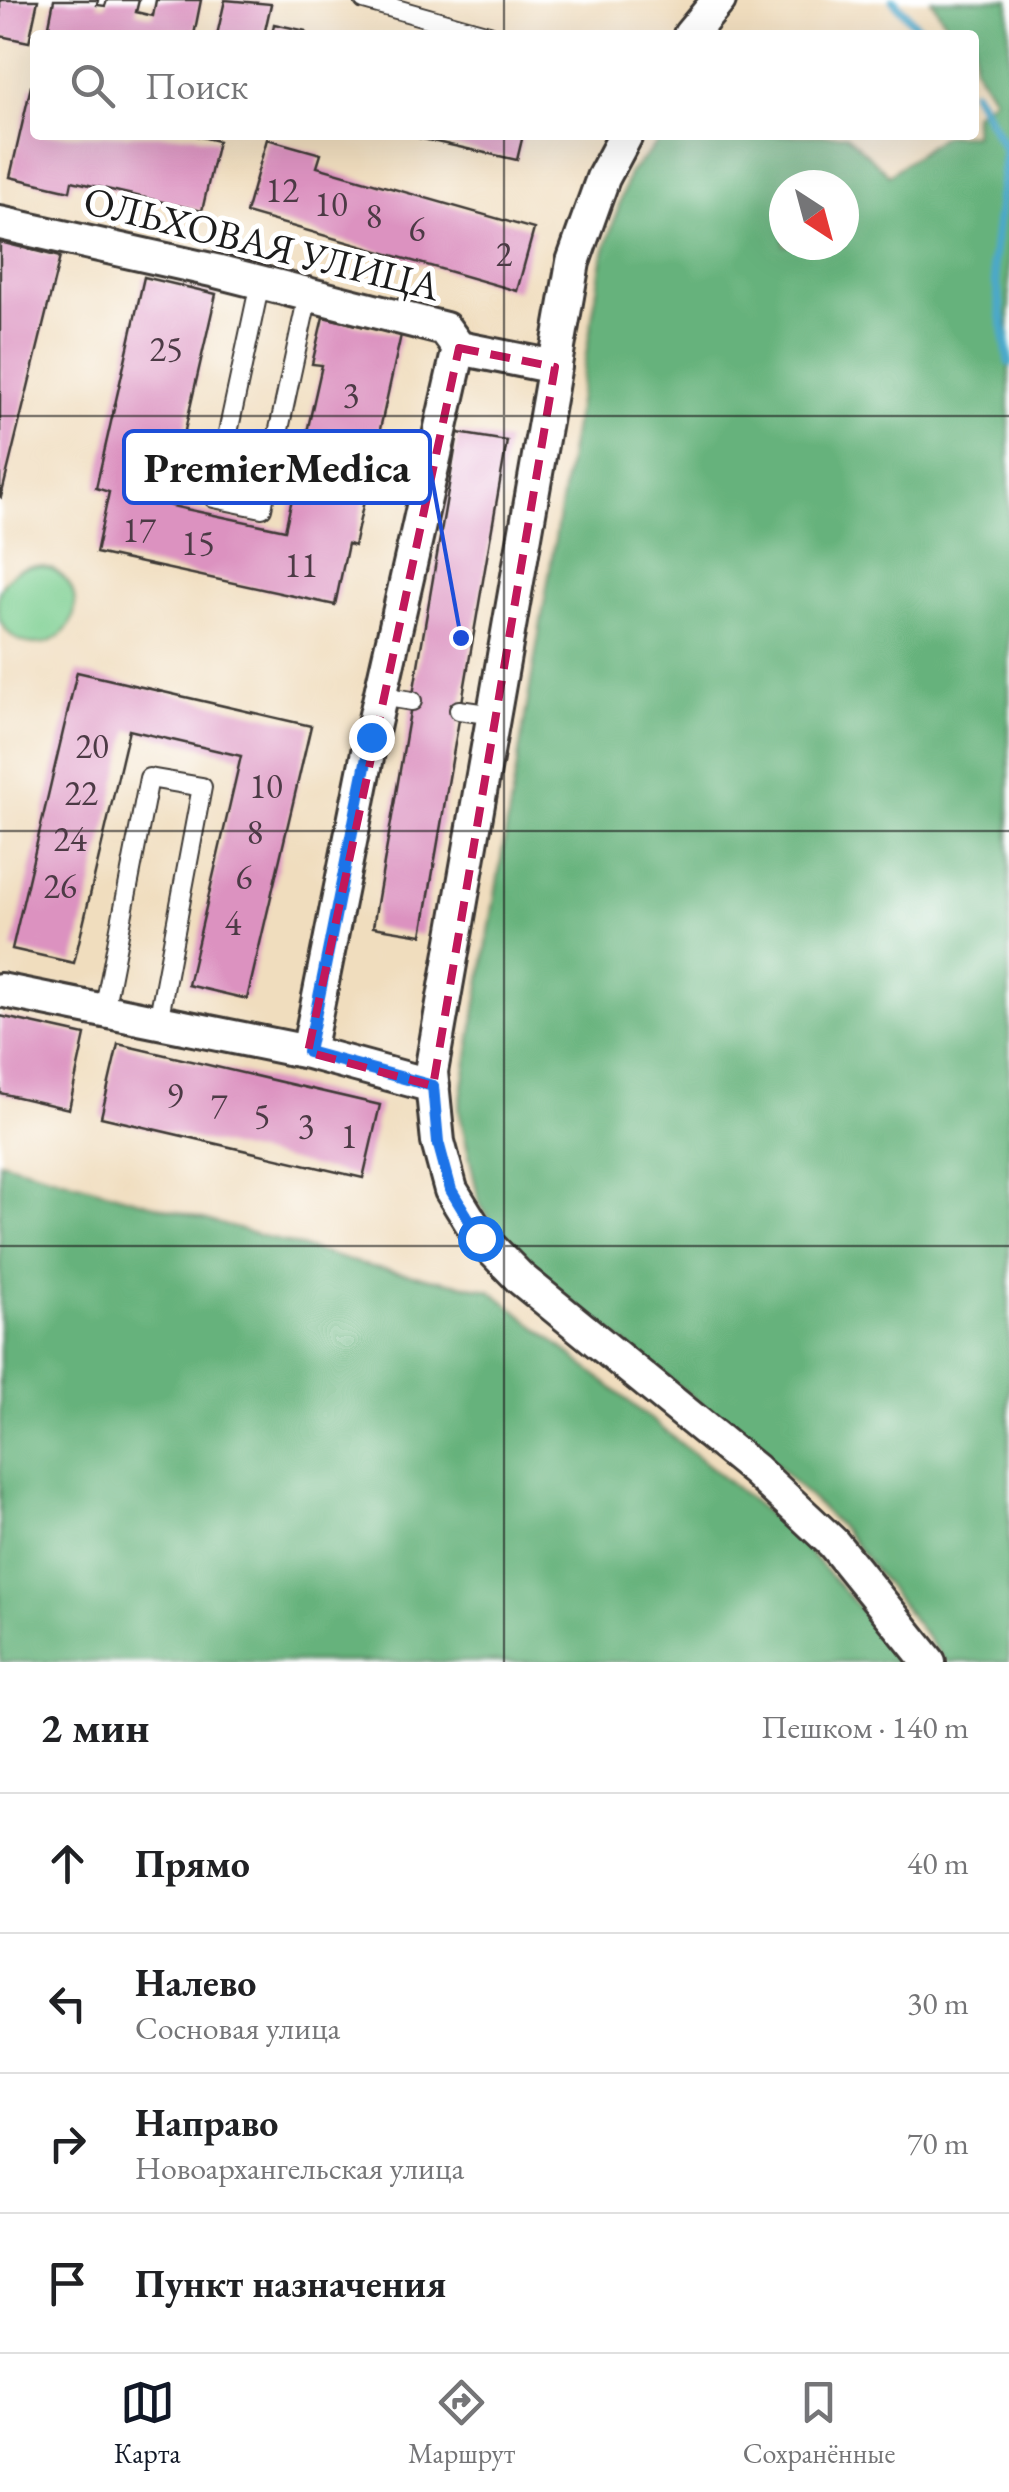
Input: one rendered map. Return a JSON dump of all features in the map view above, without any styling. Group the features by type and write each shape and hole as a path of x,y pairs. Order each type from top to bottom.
{"street":[{"path":"694,30 720,0"},
{"path":"623,140 603,178 573,262 432,1072 438,1142 451,1190 480,1238 520,1278 755,1470 820,1530 929,1662"},
{"name":"ОЛЬХОВАЯ УЛИЦА","path":"0,224 260,282 445,329 459,348 555,367"},
{"path":"308,1052 397,699 459,348"},
{"path":"0,990 308,1052 433,1086"}],"lane":[{"path":"364,0 471,30"},
{"path":"260,282 214,498 262,508 308,295"},
{"path":"460,710 494,715"},
{"path":"104,1011 150,778 202,787 158,1022"}],"highlighted area":[{"path":"459,348 555,367 433,1086 308,1052"}],"green space":[{"path":"931,0 1009,0 1009,1662 946,1662 843,1529 769,1458 568,1298 508,1245 480,1205 459,1110 602,259 629,174 660,140 851,140 889,175 937,140 979,140 979,109 994,98 979,74 979,30 951,30"},
{"path":"21,569 51,569 72,590 72,620 51,641 21,641 0,620 0,590"},
{"path":"0,1161 368,1266 490,1290 792,1533 883,1635 901,1662 0,1662"}],"building":[{"path":"0,0 38,0 29,42 0,36"},
{"path":"54,0 98,0 97,5 105,6 107,0 139,0 136,12 153,16 156,0 201,0 195,30 48,30"},
{"path":"225,0 271,4 265,30 218,30"},
{"path":"274,24 301,30 273,30"},
{"path":"30,90 30,140 218,141 202,211 72,181 70,191 10,177"},
{"path":"267,140 271,140 321,154 317,167 534,229 517,291 246,213"},
{"path":"427,140 522,140 517,160"},
{"path":"0,242 60,257 1,497 0,496"},
{"path":"144,277 216,294 168,505 181,508 285,530 322,365 312,364 323,317 401,335 354,546 348,544 335,605 96,553 109,492 96,488"},
{"path":"458,433 507,441 422,935 373,927"},
{"path":"77,672 311,726 247,999 188,985 241,756 129,730 74,963 12,949"},
{"path":"0,1016 85,1035 69,1109 0,1093"},
{"path":"118,1044 380,1105 363,1178 101,1117"}],"waterway":[{"path":"893,0 920,30"},
{"path":"979,101 1006,151 993,262 1009,362"}],"place":[{"name":"PremierMedica","path":"461,638"}],"route":[{"path":"371,737 308,1052 433,1086 438,1142 451,1190 480,1238"}]}
